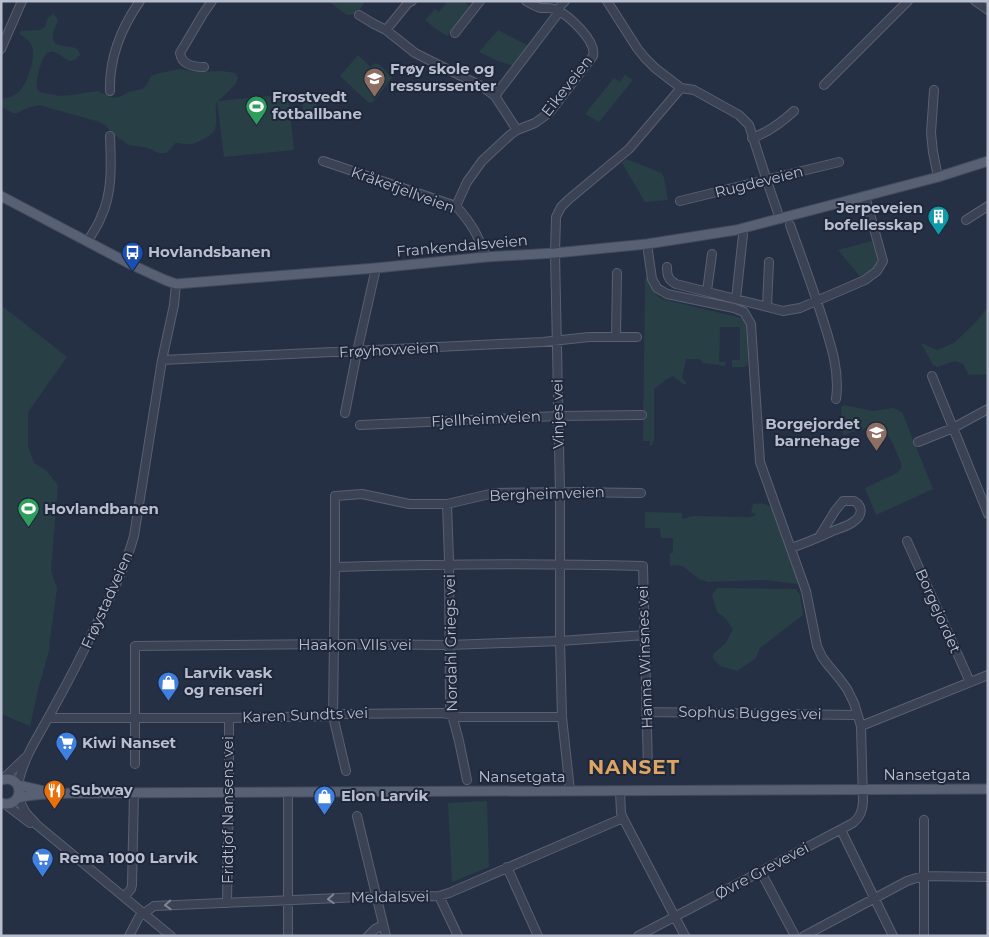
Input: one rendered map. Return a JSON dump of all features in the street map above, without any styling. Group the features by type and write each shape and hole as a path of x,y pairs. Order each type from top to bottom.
{"main road":[{"name":"Frankendalsveien","path":"1,196 147,272 176,284 648,244 736,230 938,177 988,161"},
{"name":"Nansetgata","path":"2,780 13,780 18,785 57,793"},
{"path":"18,785 18,798"},
{"name":"Nansetgata","path":"3,803 12,803 18,798 57,793 988,789"}],"street":[{"path":"1,49 22,1"},
{"path":"110,91 114,53 125,24 140,1"},
{"path":"204,67 194,67 184,62 180,53 212,1"},
{"path":"386,30 408,3 412,1"},
{"path":"455,33 480,1"},
{"path":"526,1 541,8 551,8 558,11"},
{"path":"495,96 556,16 565,1"},
{"path":"607,1 645,58 655,68 681,88 694,90 739,114 749,125 780,219"},
{"path":"824,85 908,1"},
{"path":"975,1 988,10"},
{"name":"Eikeveien","path":"456,206 467,182 482,161 510,135 535,123 550,112 593,56 593,46 582,31 558,11"},
{"path":"359,15 386,30 415,53 484,87 495,96 517,130"},
{"name":"Vinjes vei","path":"570,791 562,717 560,641 556,217 561,207 568,200 629,150 681,88"},
{"path":"934,90 931,133 938,177"},
{"path":"752,138 769,131 794,110"},
{"path":"88,241 102,217 109,192 111,167 110,136"},
{"name":"Kråkefjellveien","path":"323,161 456,206 467,217 478,236 486,257"},
{"name":"Rugdeveien","path":"680,202 839,162"},
{"path":"667,266 667,275 672,282 783,311 800,308 865,280 880,268 882,261 865,196"},
{"path":"966,220 988,206"},
{"path":"790,225 832,347 838,385 836,399"},
{"path":"736,299 743,235"},
{"path":"648,244 652,279 657,288 667,294 734,308 744,312 751,324 760,462 806,590 817,646 822,657 847,689 861,726 863,790"},
{"path":"706,291 712,254"},
{"path":"767,307 769,262"},
{"path":"345,413 376,268"},
{"path":"616,337 617,273"},
{"name":"Frøystadveien","path":"18,785 27,755 114,590 128,557 134,536 176,284"},
{"name":"Frøyhovveien","path":"162,360 357,352 556,341 590,337 636,337"},
{"path":"932,376 988,514"},
{"path":"918,442 953,428 988,409"},
{"name":"Fjellheimveien","path":"360,425 558,416 642,415"},
{"name":"Bergheimveien","path":"335,567 335,496 362,494 409,504 447,504 494,493 641,493"},
{"path":"791,548 819,537 853,522 860,516 860,505 854,501 843,501 819,537"},
{"name":"Nordahl Griegs vei","path":"447,504 450,707 467,780"},
{"name":"Borgejordet","path":"907,541 970,682"},
{"path":"346,771 333,716 335,567 560,564"},
{"name":"Hanna Winsnes vei","path":"560,564 643,566 648,770"},
{"name":"Haakon VIIs vei","path":"134,717 135,646 448,644 560,641 645,635"},
{"path":"861,726 988,675"},
{"name":"Sophus Bugges vei","path":"647,712 854,715"},
{"name":"Karen Sundts vei","path":"48,718 229,718 396,713 442,713 460,717 562,717"},
{"path":"134,717 135,764"},
{"name":"Fridtjof Nansens vei","path":"227,903 229,718"},
{"name":"Frøystadveien","path":"2,780 27,755"},
{"name":"Øvre Grevevei","path":"638,936 853,824 860,818 862,812 863,790"},
{"path":"620,791 623,818 685,936"},
{"path":"288,792 288,936"},
{"path":"124,897 132,885 134,793"},
{"path":"18,798 26,813 37,825 171,936"},
{"path":"3,803 30,823 37,825"},
{"path":"357,816 386,936"},
{"name":"Meldalsvei","path":"143,913 154,906 440,896 623,818"},
{"path":"924,820 924,936"},
{"path":"841,830 894,936"},
{"path":"507,867 538,936"},
{"path":"761,872 795,936"},
{"path":"804,936 907,881 924,876 988,877"},
{"path":"440,896 458,936"},
{"path":"129,936 143,913"},
{"path":"368,936 383,925"}],"shaded area":[{"path":"328,1 366,1 356,14 347,15"},
{"path":"448,1 464,1 471,7 447,36 425,20 435,9 439,12"},
{"path":"53,14 58,19 53,33 55,43 75,48 80,55 70,61 51,51 46,54 37,81 37,89 40,92 60,96 97,91 114,98 142,89 146,86 151,76 160,73 180,69 196,72 222,71 235,73 238,78 235,85 218,101 288,94 294,150 224,157 217,101 216,126 211,134 192,144 175,143 165,153 129,145 117,137 105,125 96,121 39,105 17,113 1,107 1,99 19,92 26,82 31,69 33,49 31,44 19,33 22,31 40,30 45,27 48,18"},
{"path":"498,30 529,46 514,66 479,52"},
{"path":"358,55 371,67 375,63 380,65 392,78 373,102 369,103 340,76"},
{"path":"625,75 633,80 599,122 585,114 614,78 620,82"},
{"path":"316,93 317,114 303,115 302,94"},
{"path":"626,159 662,173 668,200 645,202 622,163"},
{"path":"872,241 877,263 873,270 862,279 838,250"},
{"path":"647,277 653,290 662,299 742,318 747,324 748,362 745,367 732,367 732,360 740,360 740,327 720,327 719,362 726,362 725,366 703,363 700,359 686,359 682,378 686,384 683,384 673,376 654,389 654,441 652,446 650,446 650,441 643,441 645,278"},
{"name":"Hovlandbanen","path":"1,305 67,357 28,412 28,446 34,463 46,470 58,485 51,571 57,588 50,647 30,726 1,714"},
{"path":"988,307 988,374 969,375 963,364 955,361 937,367 933,365 921,343 937,350 954,343 975,323"},
{"path":"844,405 873,411 893,408 902,412 933,489 876,515 865,488 897,473 901,468 901,463 890,439 881,430 871,428 843,435 841,407"},
{"path":"753,504 767,505 773,510 798,577 798,584 764,580 708,582 699,579 684,567 678,565 670,566 670,553 673,553 673,538 661,538 660,528 645,528 645,512 682,513 682,519 693,516 749,517 755,516 755,513 751,513"},
{"path":"717,588 796,589 800,595 803,615 760,648 756,658 737,671 720,666 713,658 713,654 726,643 733,629 725,618 717,612 712,595"},
{"path":"487,801 489,867 452,882 448,803"}],"place":[{"name":"Frøy skole og ressurssenter","path":"374,97"},
{"name":"Frostvedt fotballbane","path":"256,125"},
{"name":"Jerpeveien bofellesskap","path":"939,236"},
{"name":"Hovlandsbanen","path":"132,271"},
{"name":"Borgejordet barnehage","path":"876,452"},
{"name":"Hovlandbanen","path":"28,528"},
{"name":"Larvik vask og renseri","path":"168,701"},
{"name":"Kiwi Nanset","path":"66,762"},
{"name":"Subway","path":"55,809"},
{"name":"Elon Larvik","path":"325,815"},
{"name":"Rema 1000 Larvik","path":"43,877"}],"district":[{"name":"NANSET","path":"634,767"}]}
